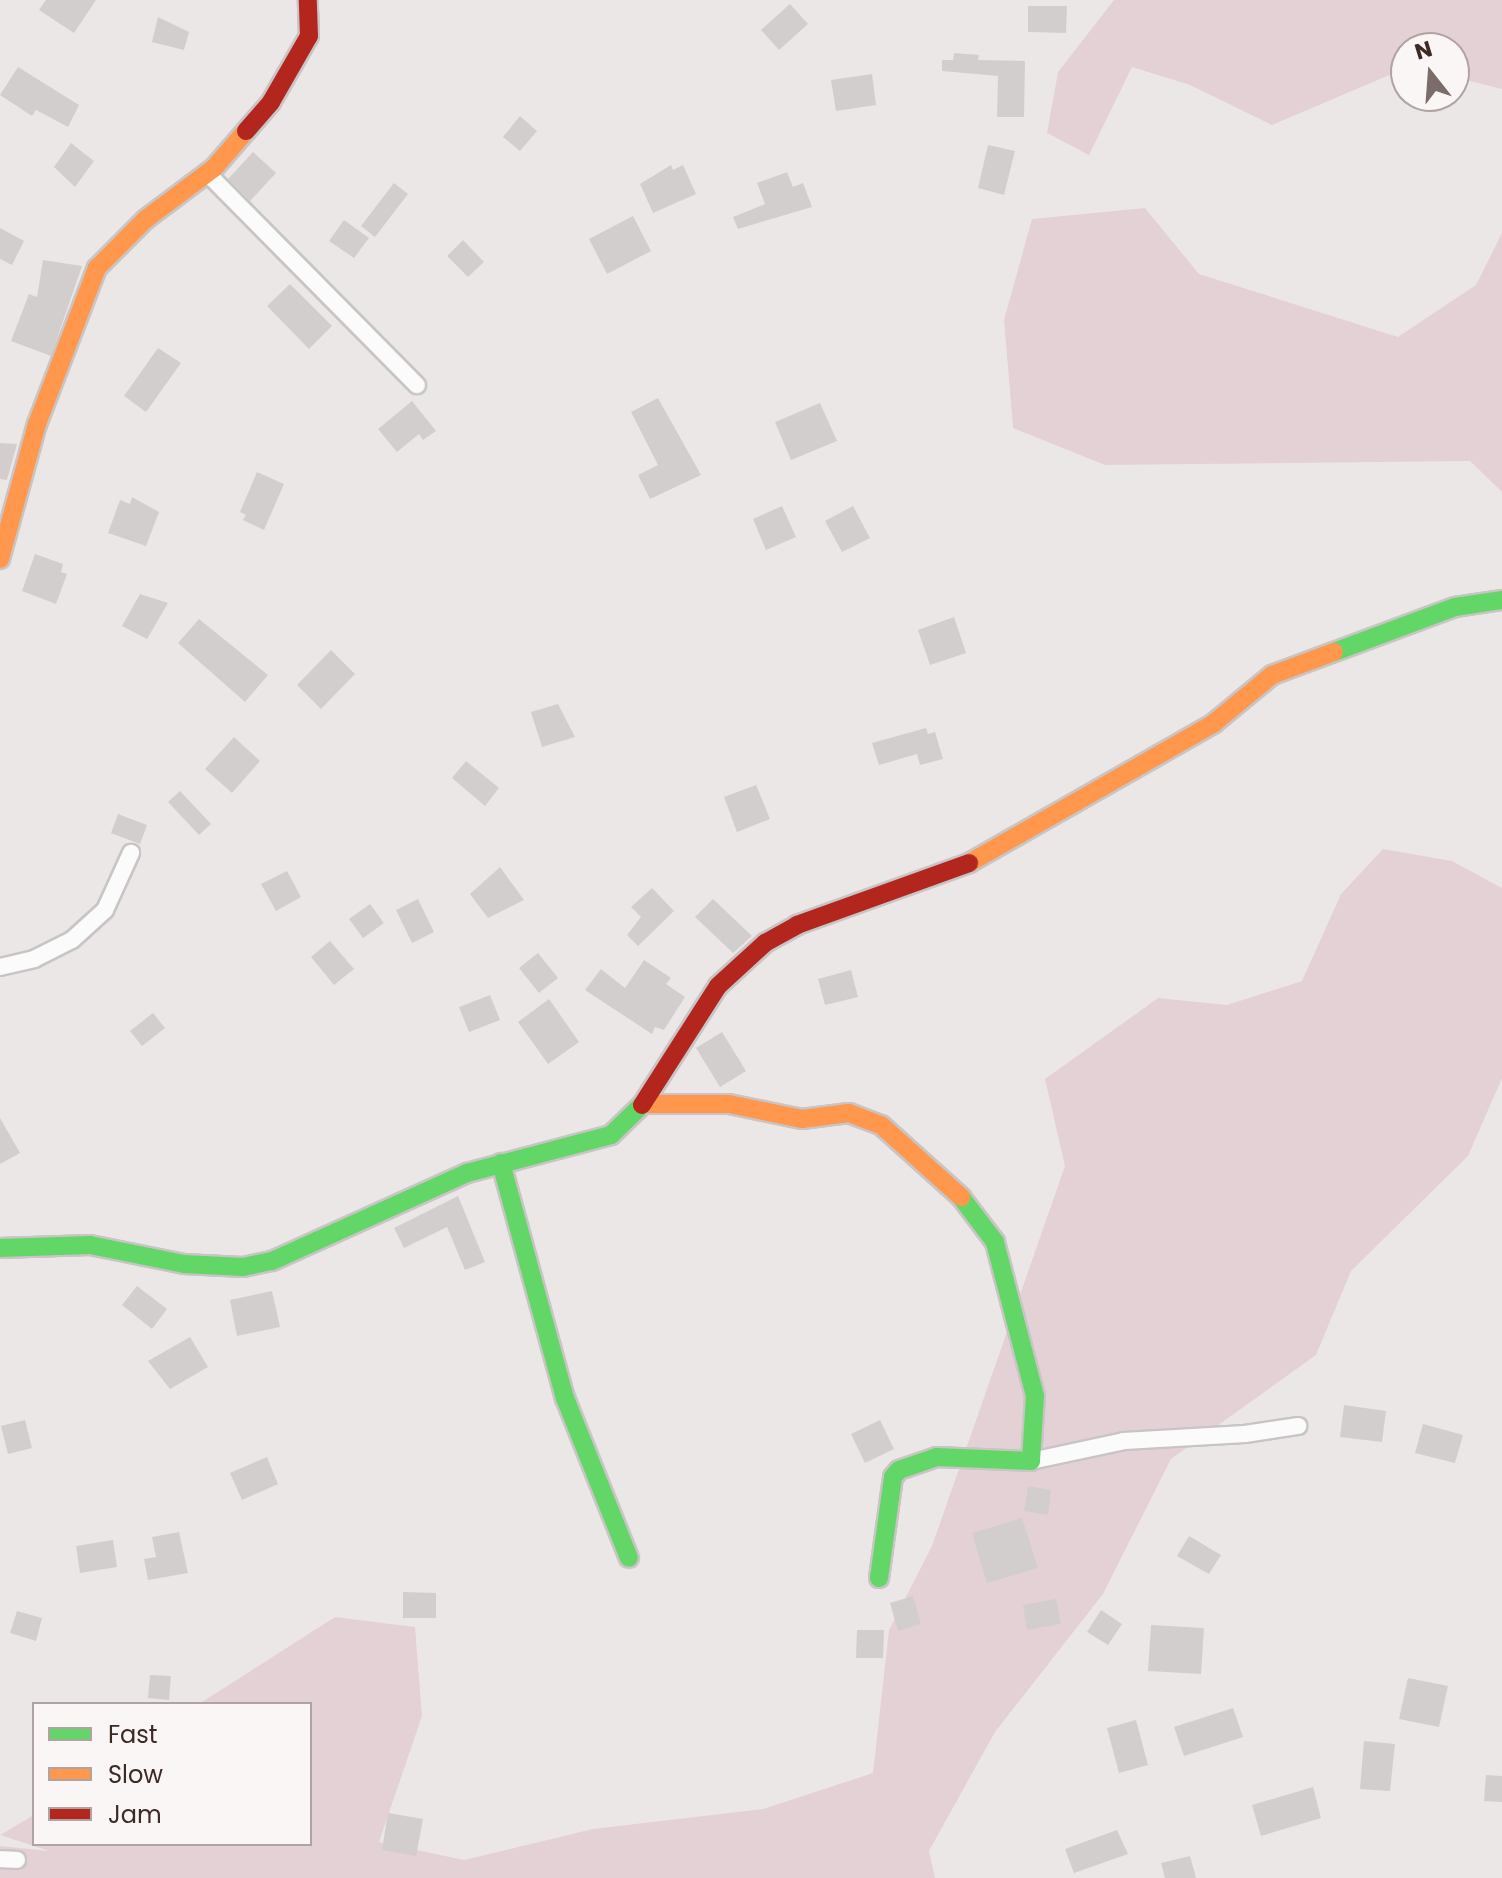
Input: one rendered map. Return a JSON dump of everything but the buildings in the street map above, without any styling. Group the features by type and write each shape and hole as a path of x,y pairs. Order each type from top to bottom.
{"street":[{"path":"0,559 37,424 74,338 87,286 97,268 146,219 208,174 271,102 309,36 308,0"},
{"path":"208,174 417,385"},
{"path":"0,1248 90,1245 184,1264 243,1267 272,1261 467,1173 590,1144 611,1135 643,1104 718,986 765,943 797,925 949,874 1214,723 1272,675 1455,607 1502,600"},
{"path":"0,967 34,959 72,940 105,910 131,853"},
{"path":"643,1104 729,1104 802,1119 849,1113 881,1125 931,1164 973,1207 1002,1260 1035,1396 1031,1461"},
{"path":"501,1163 565,1398 629,1558"},
{"path":"879,1578 893,1477 899,1470 937,1457 1031,1461 1124,1441 1245,1434 1298,1426"},
{"path":"0,1859 17,1860"}],"shaded area":[{"path":"1114,0 1502,0 1502,89 1470,81 1470,32 1390,32 1390,75 1272,125 1190,85 1132,67 1089,155 1047,133 1058,72"},
{"path":"1145,208 1199,274 1398,337 1476,285 1502,233 1502,492 1470,461 1105,465 1013,428 1004,320 1032,219"},
{"path":"1383,849 1452,861 1502,888 1502,1078 1468,1156 1351,1271 1316,1355 1171,1459 1103,1594 995,1732 929,1851 935,1878 0,1878 0,1846 49,1851 34,1846 312,1846 312,1702 202,1702 335,1617 415,1627 422,1716 379,1842 464,1860 593,1829 763,1809 873,1773 889,1630 932,1546 1065,1166 1045,1079 1158,998 1227,1005 1302,981 1341,894"},
{"path":"32,1816 32,1845 0,1835"}],"traffic: fast":[{"path":"1334,652 1455,607 1502,600"},
{"path":"0,1248 90,1245 184,1264 243,1267 272,1261 467,1173 611,1135 642,1105"},
{"path":"501,1163 565,1398 629,1558"},
{"path":"879,1578 893,1477 899,1470 937,1457 1031,1461 1035,1396 995,1242 961,1197"}],"traffic: slow":[{"path":"0,559 37,424 97,268 146,219 214,168 246,131"},
{"path":"969,863 1214,723 1272,675 1334,652"},
{"path":"643,1104 729,1104 802,1119 849,1113 881,1125 961,1197"}],"traffic: jam":[{"path":"246,131 271,102 309,36 308,0"},
{"path":"642,1105 718,986 765,943 797,925 969,863"}]}
